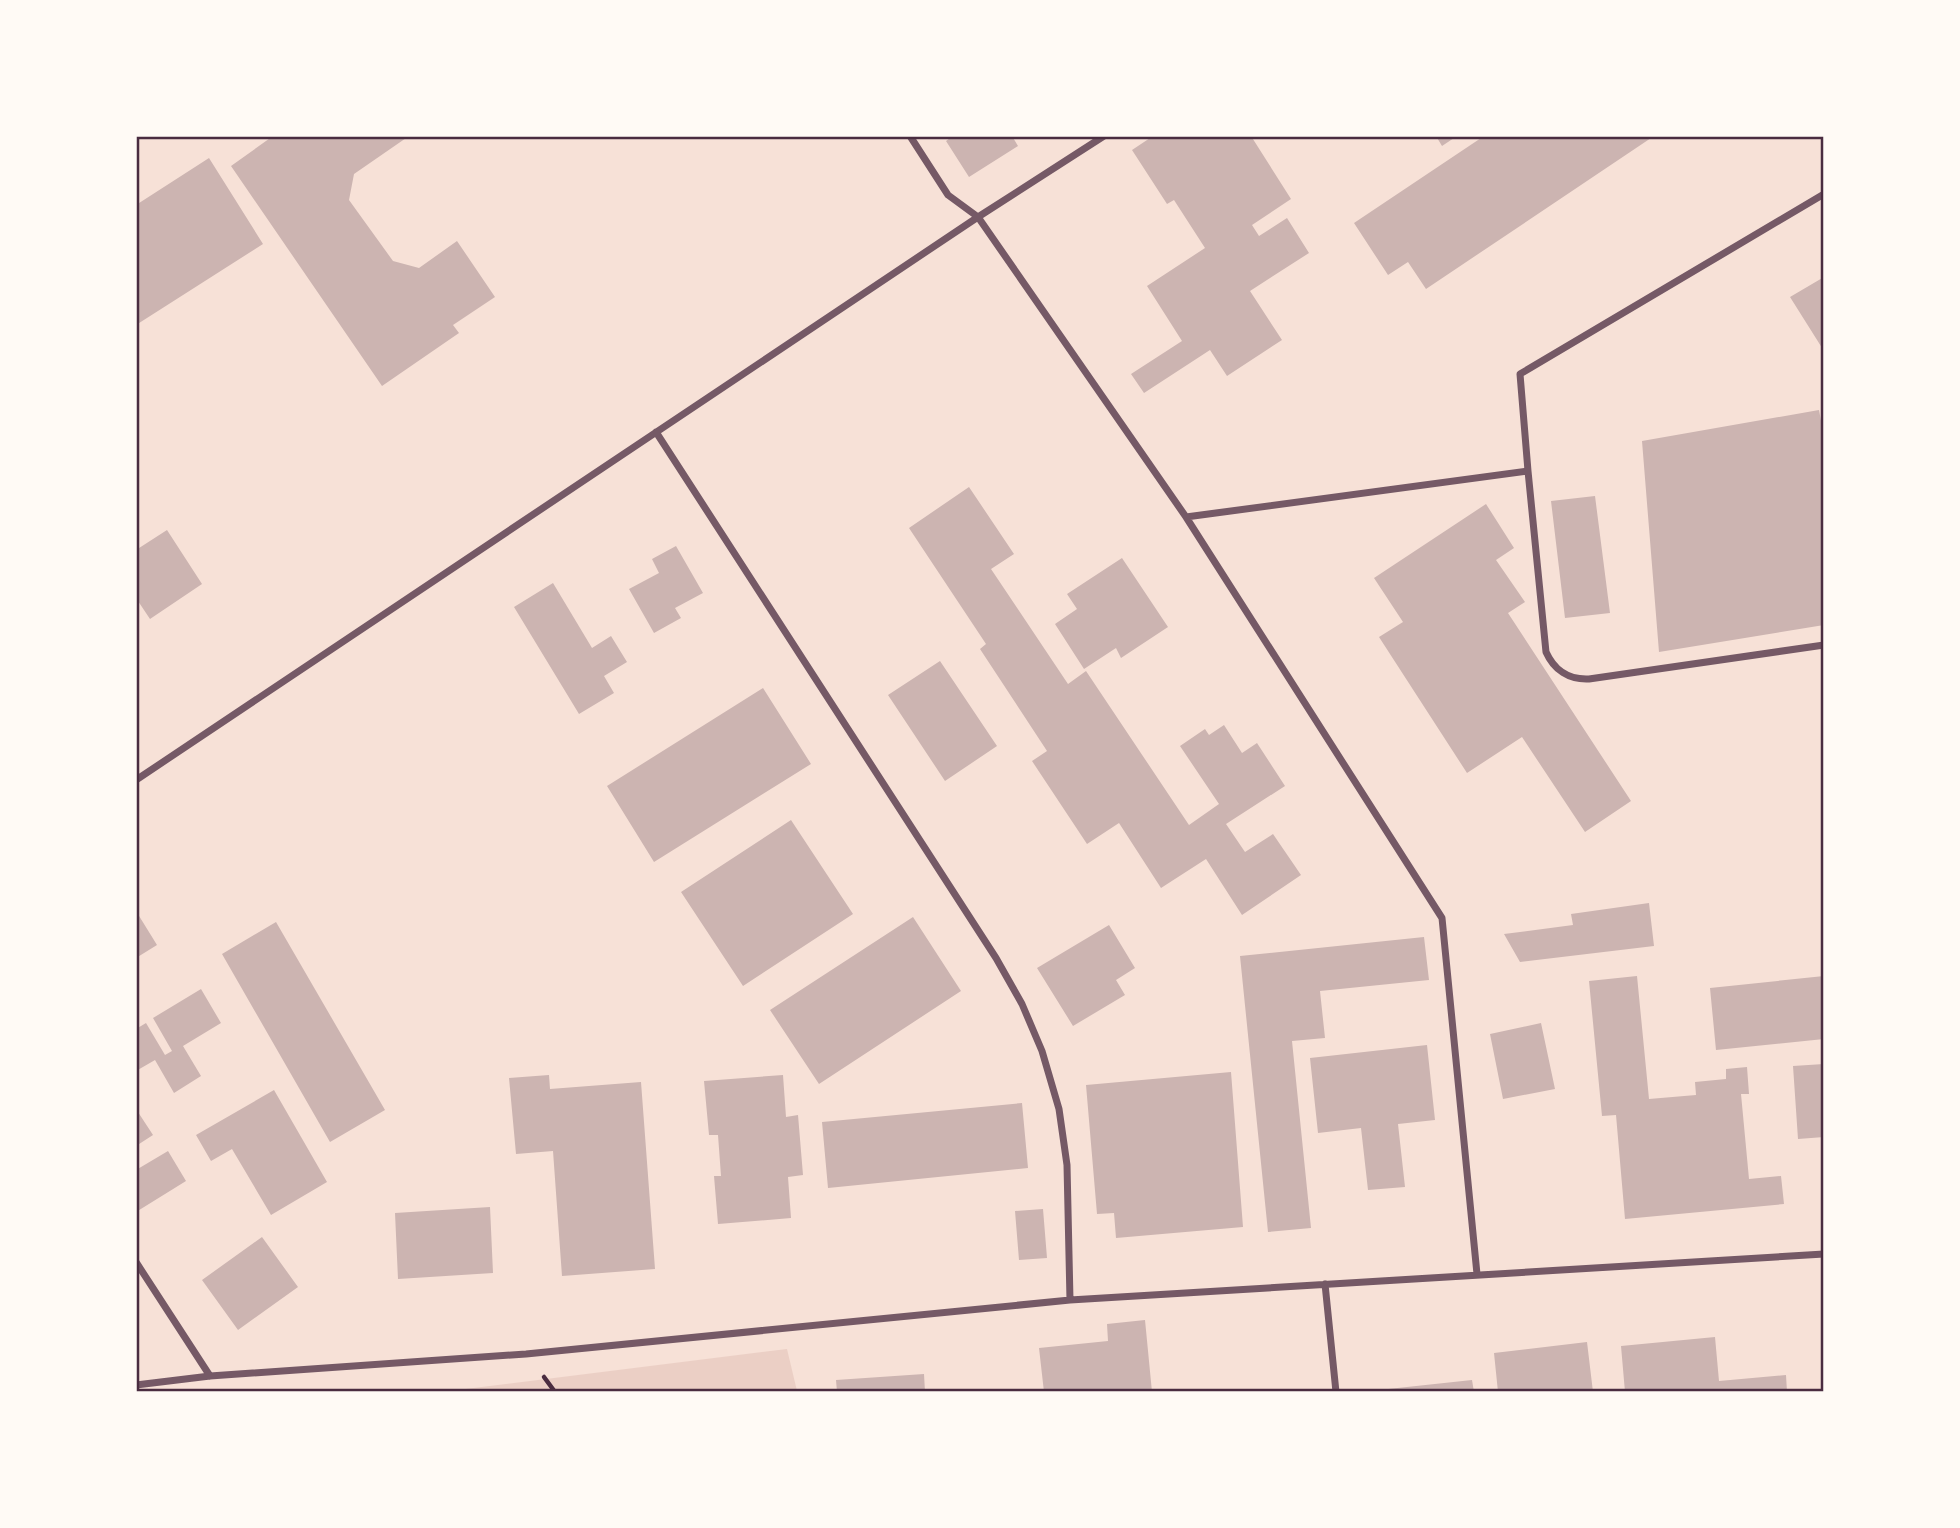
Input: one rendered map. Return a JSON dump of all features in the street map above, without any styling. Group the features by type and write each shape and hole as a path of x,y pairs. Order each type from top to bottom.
{"street":[{"path":"911,136 948,195 978,217 1186,517 1442,918 1477,1274"},
{"path":"136,780 978,217 1104,136"},
{"path":"1824,194 1520,374 1546,652 1563,674 1590,679 1824,645"},
{"path":"656,432 996,958 1022,1004 1042,1051 1059,1109 1067,1165 1070,1300"},
{"path":"1186,517 1528,471"},
{"path":"136,1385 210,1376 526,1354 1070,1300 1824,1254"},
{"path":"136,1262 210,1376"},
{"path":"1325,1284 1336,1391"}],"shaded area":[{"path":"787,1349 797,1391 441,1392"}],"building":[{"path":"273,136 409,136 354,174 349,200 393,261 419,268 457,241 495,297 453,325 459,333 382,386 231,166"},
{"path":"953,136 1012,136 1018,146 969,177 946,141"},
{"path":"1153,136 1251,136 1291,199 1252,225 1259,236 1287,218 1309,253 1250,291 1282,340 1227,376 1210,350 1144,393 1131,374 1182,341 1147,286 1205,248 1174,200 1167,204 1132,150"},
{"path":"1436,136 1457,136 1442,146"},
{"path":"1484,136 1654,136 1426,289 1408,262 1388,275 1354,223"},
{"path":"209,158 263,244 136,325 136,205"},
{"path":"1824,277 1824,351 1790,297"},
{"path":"1819,410 1824,437 1824,625 1659,652 1642,441"},
{"path":"969,487 1014,554 991,569 1068,684 1086,671 1189,825 1219,804 1180,746 1205,729 1209,735 1224,725 1242,753 1257,743 1285,786 1226,824 1245,852 1273,834 1301,875 1242,915 1206,859 1161,888 1119,823 1087,844 1032,761 1047,751 980,649 986,644 909,528"},
{"path":"1595,496 1610,613 1565,618 1551,501"},
{"path":"1486,504 1514,548 1496,560 1525,602 1508,613 1631,801 1585,832 1522,737 1467,773 1379,637 1403,622 1374,578"},
{"path":"167,530 202,584 150,619 136,598 136,550"},
{"path":"676,546 703,593 675,608 681,618 654,633 629,589 659,573 652,559"},
{"path":"1122,558 1168,627 1121,658 1116,648 1084,669 1055,624 1077,609 1067,594"},
{"path":"553,583 592,648 611,636 627,662 604,676 614,693 579,714 514,607"},
{"path":"940,661 997,746 945,781 888,695"},
{"path":"763,688 811,764 654,862 607,786"},
{"path":"791,820 853,914 743,986 681,892"},
{"path":"1649,903 1654,946 1520,962 1504,934 1573,925 1571,914"},
{"path":"136,911 157,945 136,958"},
{"path":"913,917 961,991 819,1084 770,1010"},
{"path":"276,922 385,1110 330,1142 222,954"},
{"path":"1109,925 1135,968 1116,980 1125,995 1073,1026 1037,968"},
{"path":"1424,937 1429,980 1320,991 1325,1038 1292,1041 1311,1228 1268,1232 1240,956"},
{"path":"1637,976 1649,1099 1696,1095 1695,1082 1726,1079 1726,1069 1747,1067 1749,1094 1741,1094 1749,1179 1781,1176 1784,1204 1625,1219 1616,1115 1602,1116 1589,981"},
{"path":"1824,976 1824,1039 1716,1050 1710,988"},
{"path":"201,989 221,1023 183,1046 201,1076 174,1093 155,1060 136,1071 136,1029 146,1023 165,1055 172,1051 153,1018"},
{"path":"1541,1023 1555,1089 1503,1099 1490,1034"},
{"path":"1427,1045 1435,1120 1398,1124 1405,1187 1368,1190 1361,1128 1318,1133 1310,1058"},
{"path":"1824,1064 1824,1137 1798,1139 1793,1066"},
{"path":"1231,1072 1243,1227 1116,1238 1114,1213 1097,1214 1086,1085"},
{"path":"549,1075 550,1089 641,1082 655,1269 562,1276 553,1151 516,1154 509,1078"},
{"path":"783,1075 786,1117 798,1115 803,1175 788,1177 791,1218 718,1224 714,1176 721,1176 718,1135 709,1135 704,1081"},
{"path":"274,1090 327,1182 271,1215 232,1149 211,1161 196,1135"},
{"path":"1022,1103 1028,1168 828,1188 822,1122"},
{"path":"136,1109 153,1135 136,1146"},
{"path":"168,1151 186,1181 136,1212 136,1170"},
{"path":"490,1207 493,1273 398,1279 395,1213"},
{"path":"1043,1209 1047,1258 1019,1260 1015,1211"},
{"path":"262,1237 298,1287 238,1330 202,1280"},
{"path":"1145,1320 1152,1392 1044,1392 1039,1348 1108,1341 1107,1324"},
{"path":"1715,1337 1719,1381 1786,1375 1787,1392 1625,1392 1621,1346"},
{"path":"1587,1342 1593,1392 1498,1392 1494,1353"},
{"path":"924,1374 925,1392 837,1392 836,1380"},
{"path":"1472,1380 1474,1392 1379,1392 1379,1390"}]}
